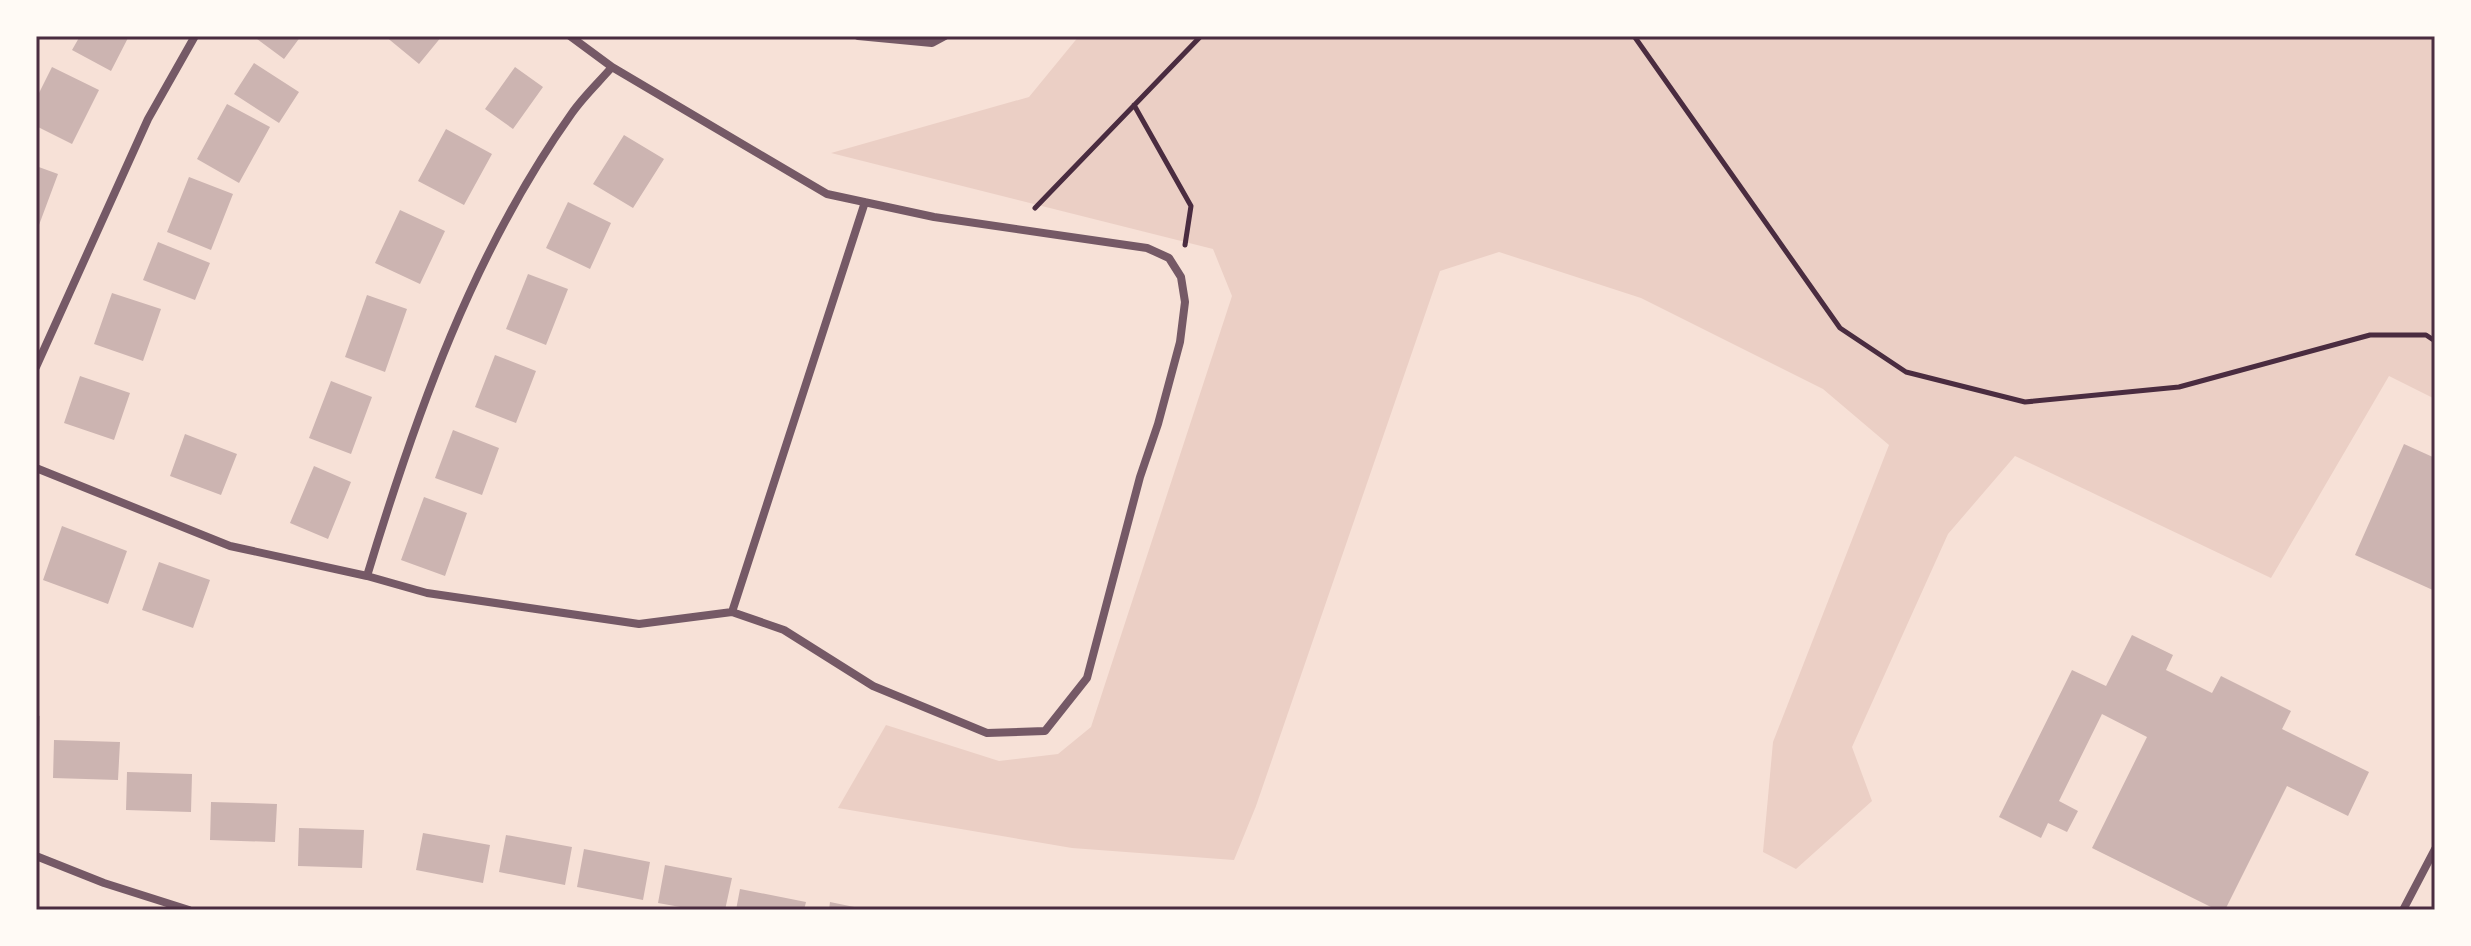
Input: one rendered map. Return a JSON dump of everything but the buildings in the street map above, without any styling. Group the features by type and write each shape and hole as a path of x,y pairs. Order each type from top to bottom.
{"street":[{"path":"36,367 148,119 195,36"},
{"path":"36,468 230,546 367,576 427,593 639,624 732,612 784,630 873,686 987,733 1045,731 1087,678 1140,477 1180,342 1185,302 1181,277 1169,258 1147,248 934,217 827,194 612,67 570,36"},
{"path":"858,36 885,41 932,43 945,36"},
{"path":"367,576 404,454 441,356 478,271 573,112 612,67"},
{"path":"732,612 865,202"},
{"path":"2403,910 2435,849"},
{"path":"36,856 104,883 189,910"}],"path":[{"path":"1015,230 1201,36"},
{"path":"1634,36 1840,328 1906,372 2025,402 2179,387 2370,335 2426,335 2435,341"},
{"path":"1134,105 1191,206 1181,277"}],"shaded area":[{"path":"1079,36 2435,36 2435,399 2389,376 2271,578 2015,456 1948,534 1852,747 1872,801 1796,869 1763,852 1773,742 1889,445 1823,389 1641,298 1499,252 1440,271 1256,806 1234,860 1072,848 838,808 886,725 999,761 1058,754 1091,727 1232,296 1213,249 831,153 1029,97"}]}
